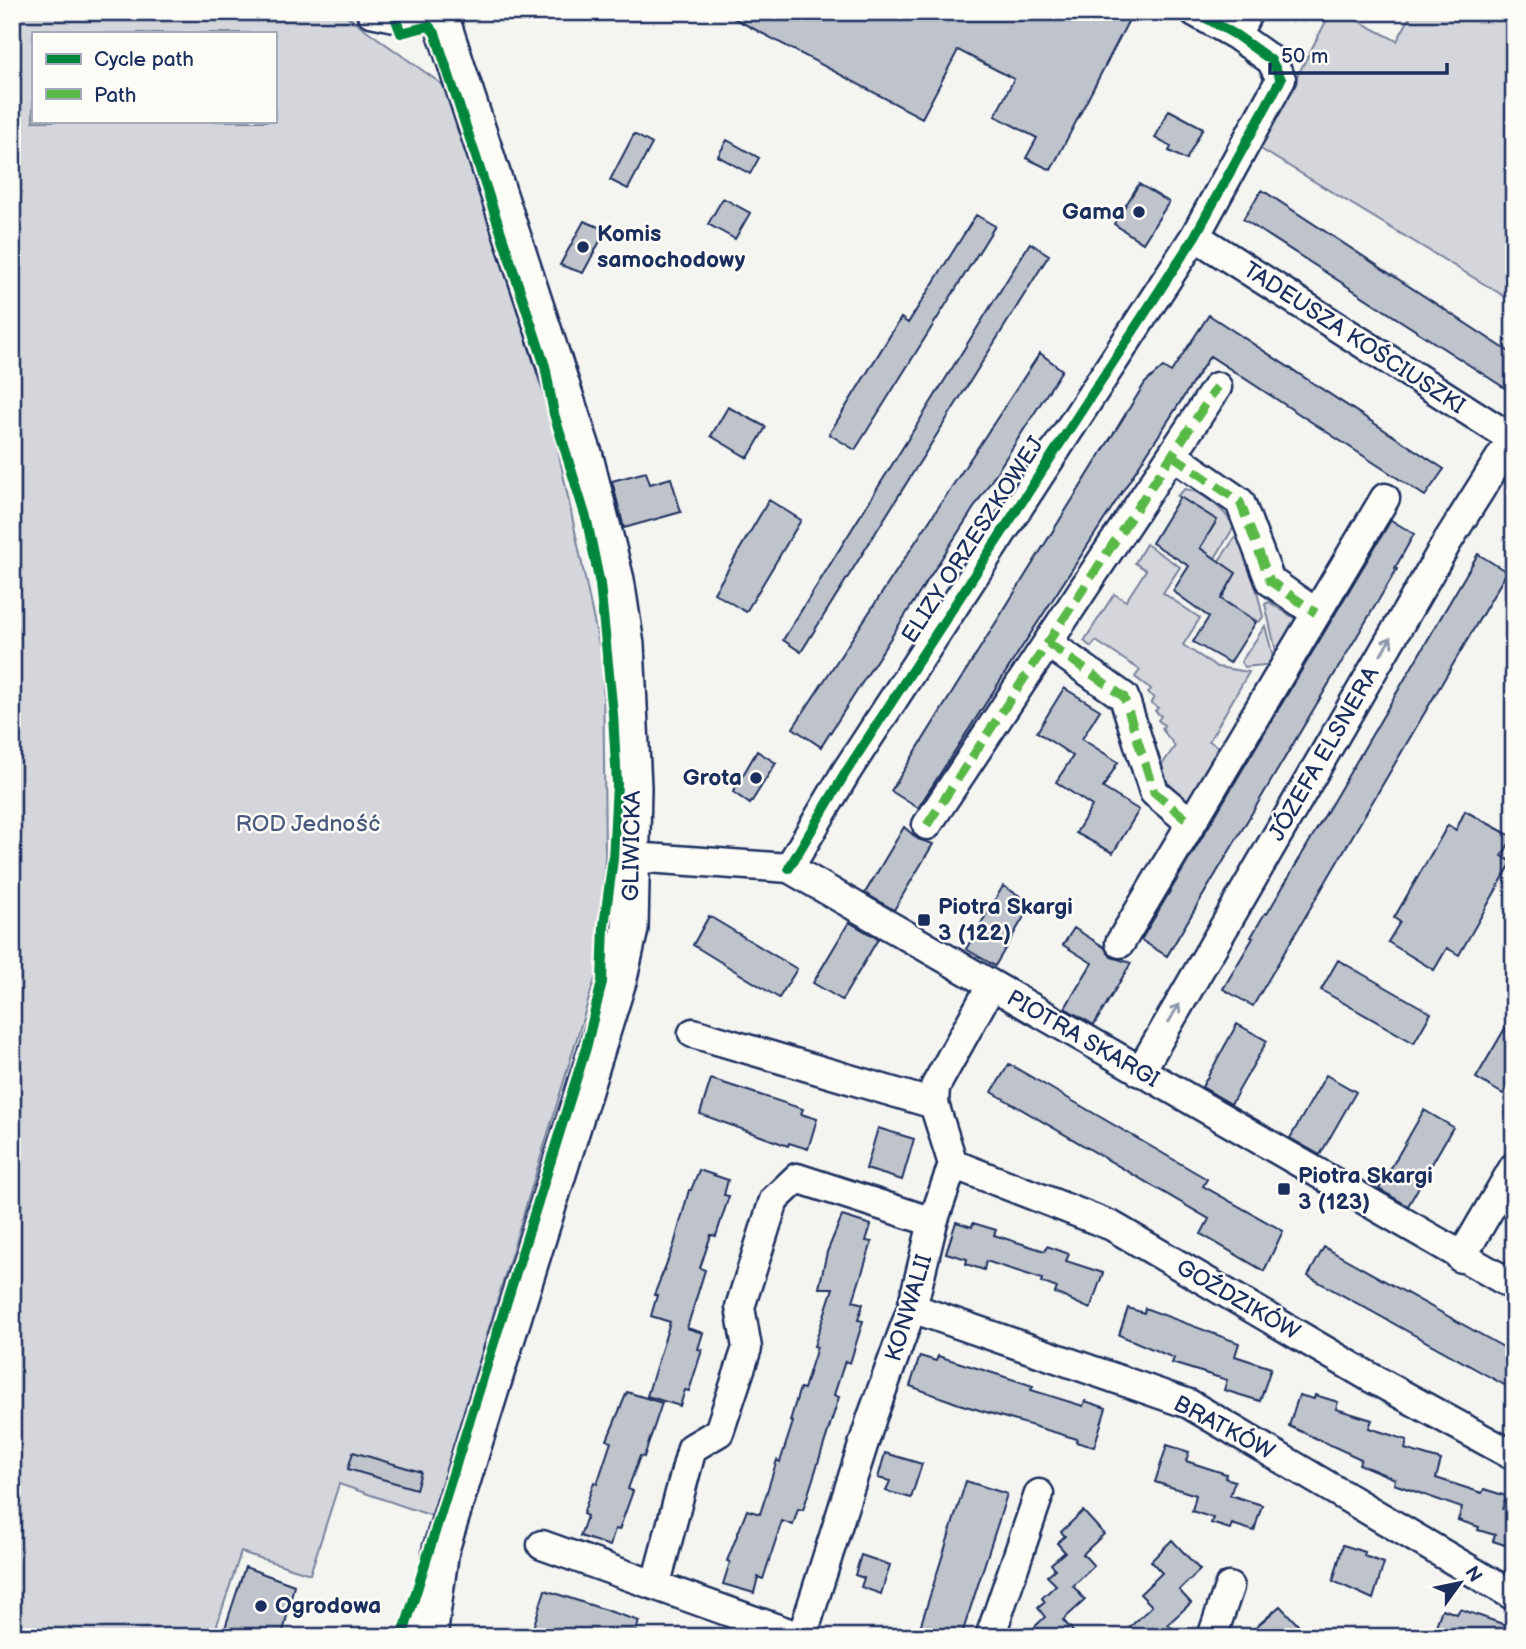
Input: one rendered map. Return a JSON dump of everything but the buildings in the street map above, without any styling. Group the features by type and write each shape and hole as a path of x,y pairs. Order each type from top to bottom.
{"main road":[{"name":"GLIWICKA","path":"429,1637 441,1549 619,978 630,929 634,787 626,645 602,516 556,366 439,12"}],"street":[{"path":"371,12 395,17 416,12"},
{"path":"1195,12 1242,23"},
{"name":"ELIZY ORZESZKOWEJ","path":"789,868 846,772 1195,236 1281,79 1271,60 1242,23"},
{"name":"TADEUSZA KOŚCIUSZKI","path":"1195,236 1513,440"},
{"path":"927,825 1217,387"},
{"name":"JÓZEFA ELSNERA","path":"1140,1072 1449,539 1513,440"},
{"path":"1172,455 1240,502 1270,581 1316,613"},
{"path":"1119,943 1385,498"},
{"path":"1048,643 1124,697 1154,792 1191,823"},
{"name":"PIOTRA SKARGI","path":"632,857 789,868 1461,1258 1514,1286"},
{"path":"953,1164 934,1104 935,1087 991,986"},
{"path":"693,1033 934,1104"},
{"name":"KONWALII","path":"801,1637 873,1417 912,1308 933,1222 953,1164"},
{"name":"GOŹDZIKÓW","path":"953,1164 1112,1226 1368,1376 1514,1456"},
{"path":"1461,1258 1514,1167"},
{"path":"656,1583 692,1448 719,1432 747,1348 740,1307 774,1200 797,1178 933,1222"},
{"name":"BRATKÓW","path":"912,1308 1189,1404 1514,1595"},
{"path":"990,1637 1039,1494"},
{"path":"542,1545 656,1583 801,1637"},
{"path":"1212,1637 1228,1587"}],"green space":[{"name":"ROD Jedność","path":"12,12 341,12 450,90 553,426 603,664 605,857 597,972 432,1516 339,1484 310,1574 241,1552 213,1637 12,1637"},
{"path":"1331,12 1341,12 1397,41 1413,12 1514,12 1514,302 1259,148"},
{"path":"1185,489 1213,503 1234,527 1215,558 1200,548 1217,520 1177,496"},
{"path":"1237,535 1256,587 1263,617 1259,622 1221,599 1235,573 1218,562"},
{"path":"1146,544 1180,567 1163,593 1200,618 1183,645 1217,667 1249,672 1209,741 1228,753 1190,807 1169,798 1159,769 1175,746 1162,729 1164,725 1158,720 1161,716 1155,711 1158,708 1151,703 1154,698 1148,693 1151,689 1135,677 1140,670 1096,641 1091,647 1084,641 1114,594 1126,601 1146,570 1135,563"},
{"path":"1269,602 1300,622 1278,660 1265,604"},
{"path":"1265,626 1275,664 1244,667 1241,662"}],"marked path":[{"path":"927,825 1217,387"},
{"path":"1172,455 1240,502 1270,581 1316,613"},
{"path":"1048,643 1124,697 1154,792 1191,823"}],"cycle path":[{"path":"393,12 401,33 429,26 435,33 545,366 554,414 587,521 600,584 617,784 613,859 604,926 602,982 586,1048 404,1631 399,1637"},
{"path":"789,868 846,772 1195,236 1281,79 1271,60 1236,35 1195,12"}],"place":[{"name":"Gama","path":"1139,212"},
{"name":"Komis samochodowy","path":"583,247"},
{"name":"Grota","path":"756,778"},
{"name":"Piotra Skargi 3 (122)","path":"924,920"},
{"name":"Piotra Skargi 3 (123)","path":"1284,1189"},
{"name":"Ogrodowa","path":"261,1606"}]}
